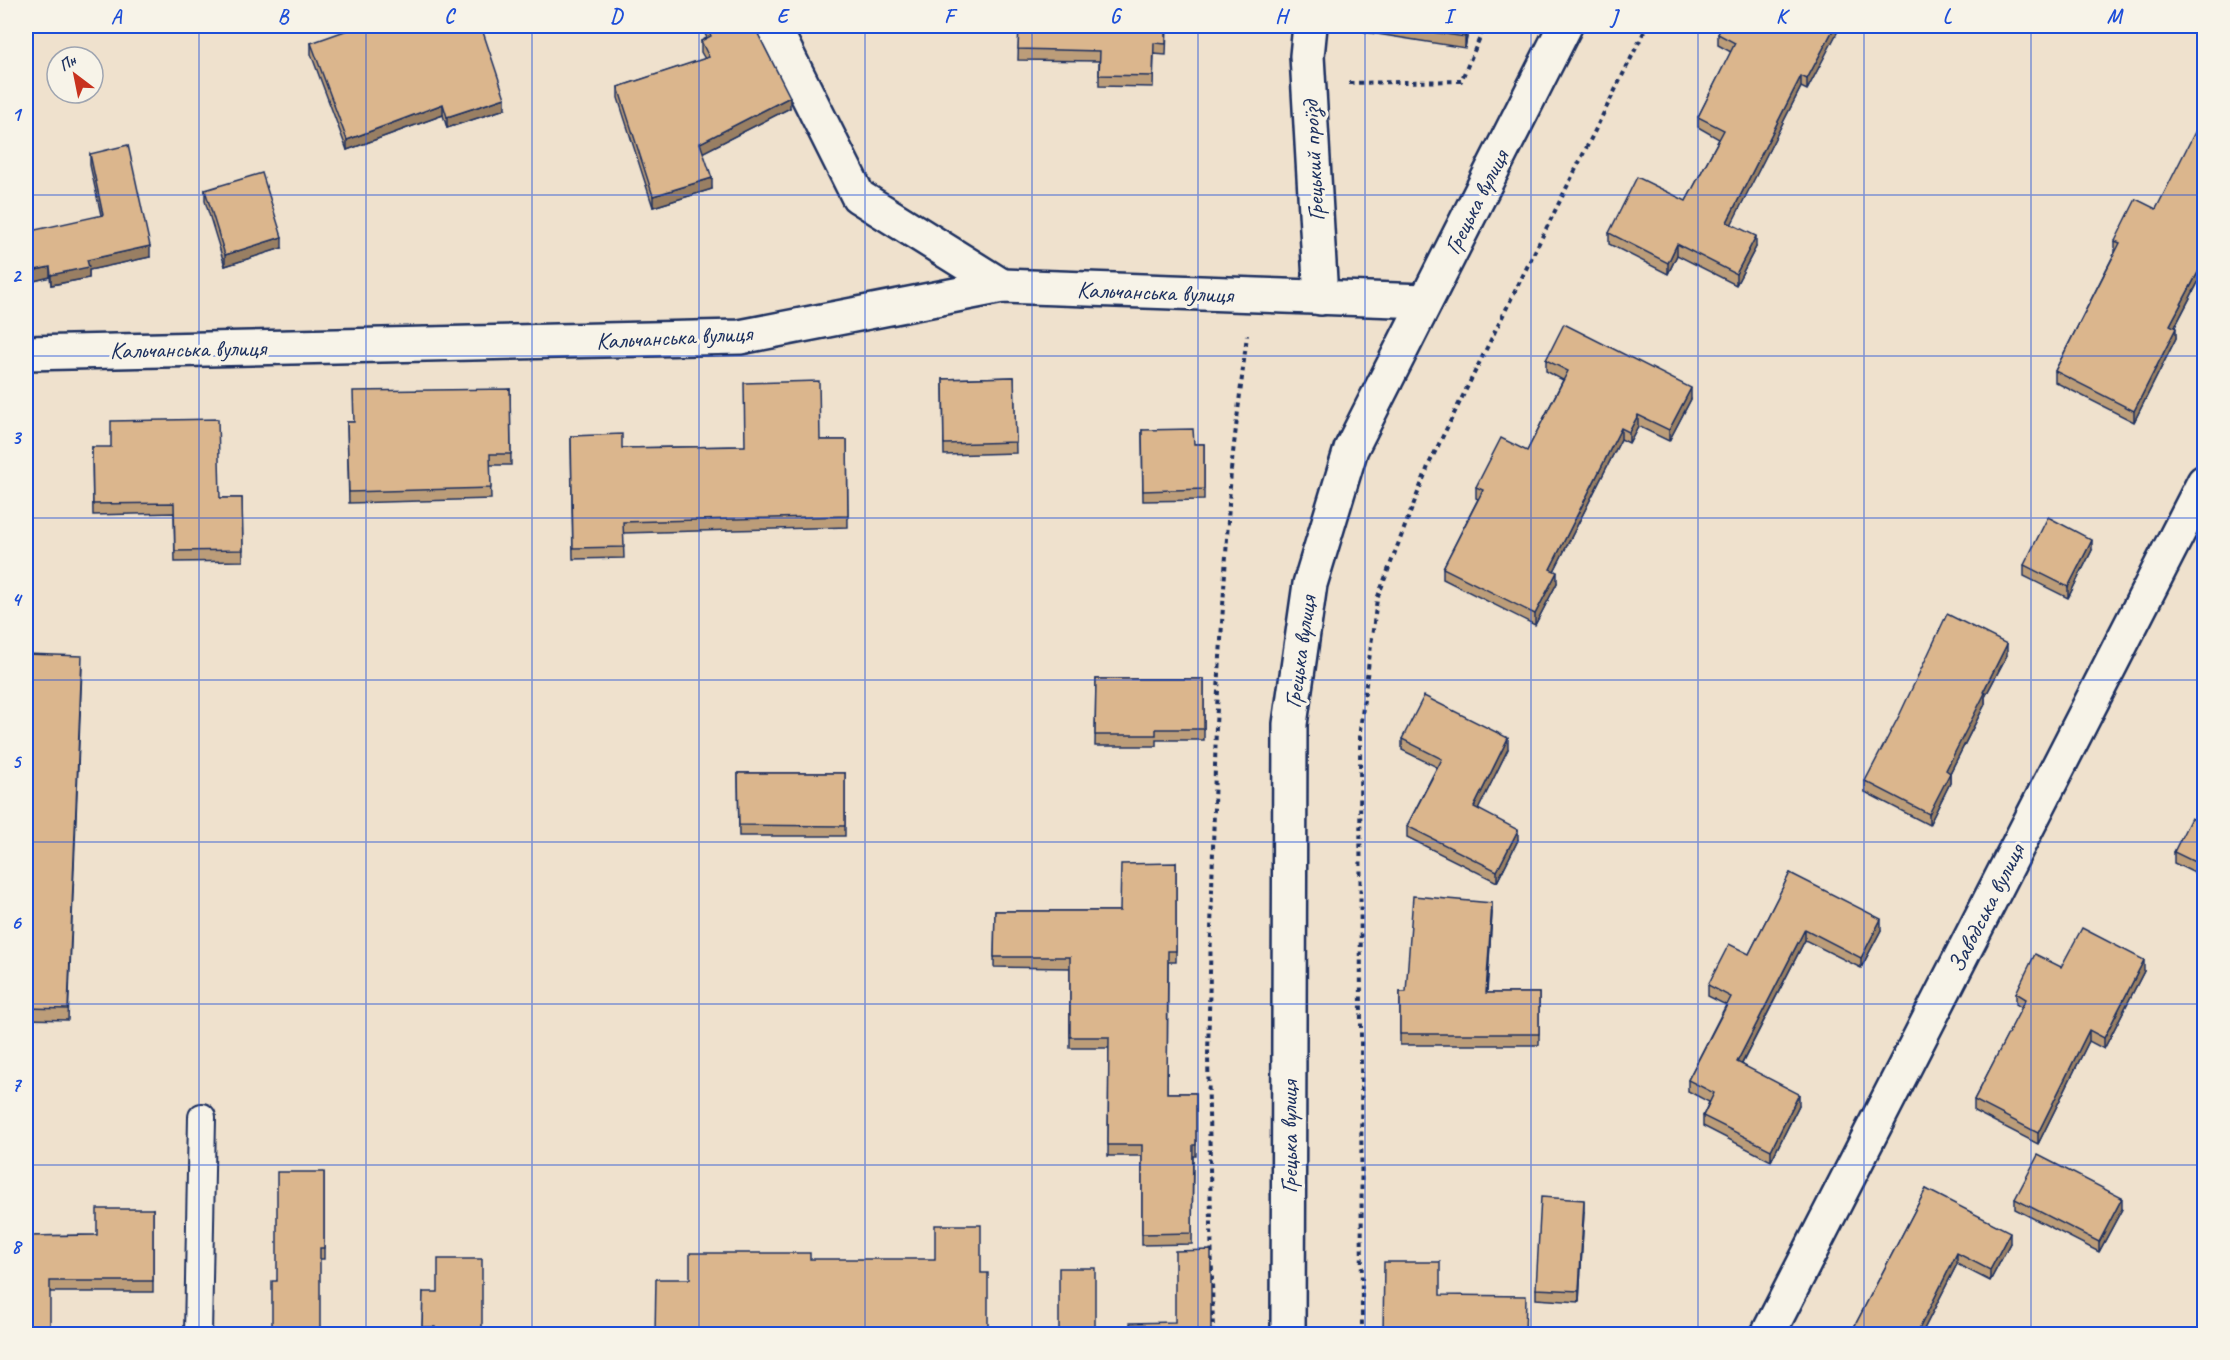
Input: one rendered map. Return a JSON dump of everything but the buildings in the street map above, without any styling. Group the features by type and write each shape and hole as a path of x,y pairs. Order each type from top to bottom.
{"street":[{"path":"772,26 858,196 1002,286"},
{"name":"Грецький проїзд","path":"1310,26 1307,56 1321,298"},
{"name":"Грецька вулиця","path":"1288,1335 1290,724 1310,584 1351,449 1565,26"},
{"name":"Кальчанська вулиця","path":"26,353 740,337 1002,286 1425,301"},
{"name":"Заводська вулиця","path":"1768,1335 2205,482"}],"lane":[{"path":"198,1335 201,1117"}],"path":[{"path":"1309,84 1461,81 1485,26"},
{"path":"1362,1335 1360,730 1377,599 1429,464 1647,26"},
{"path":"1213,1335 1208,1055 1216,725 1231,470 1251,295"}]}
